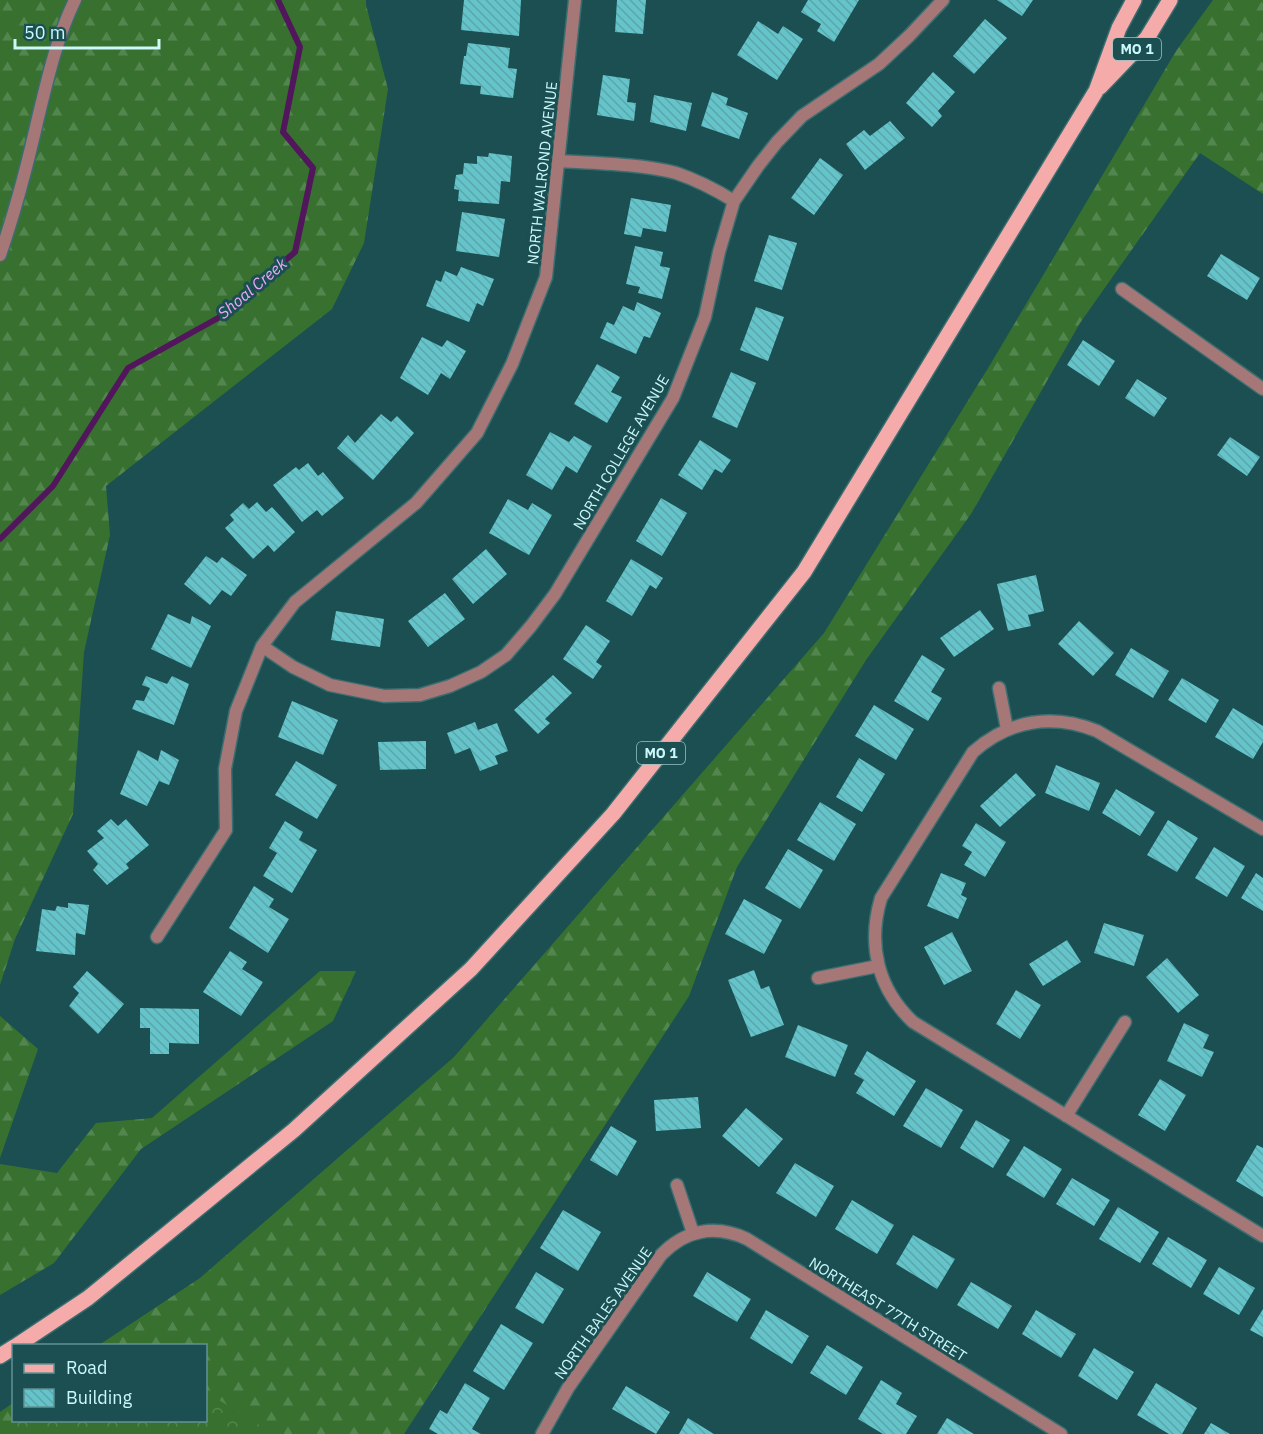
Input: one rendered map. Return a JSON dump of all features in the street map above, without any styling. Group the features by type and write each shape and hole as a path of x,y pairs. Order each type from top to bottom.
{"main road":[{"name":"MO 1","path":"18,1344 88,1298 294,1130 471,969 613,814 804,572 1096,91 1119,27 1134,0"},
{"name":"MO 1","path":"1096,91 1147,38 1170,0"}],"street":[{"path":"0,255 37,125 52,60 64,22 75,0"},
{"name":"NORTH WALROND AVENUE","path":"157,937 226,830 225,769 236,711 262,646 295,602 416,503 477,433 512,364 546,277 560,161 575,0"},
{"name":"NORTH COLLEGE AVENUE","path":"262,646 293,667 330,685 384,696 420,695 450,687 481,672 506,655 555,594 674,398 705,317 719,252 734,201 777,142 802,116 879,64 943,0"},
{"path":"560,161 674,173 709,186 734,201"},
{"path":"1122,289 1263,389"},
{"path":"999,688 1007,729"},
{"path":"1263,829 1097,731 1059,720 1032,722 994,735 973,752 881,898 874,926 875,953 885,985 895,1003 913,1022 1263,1236"},
{"path":"818,978 878,966"},
{"path":"1066,1116 1125,1022"},
{"path":"677,1185 693,1233"},
{"name":"NORTHEAST 77TH STREET","path":"693,1233 721,1230 747,1239 1061,1434"},
{"name":"NORTH BALES AVENUE","path":"544,1434 568,1388 661,1255 670,1245 693,1233"}],"green space":[{"path":"0,0 366,0 388,89 364,243 332,309 106,486 110,535 84,652 73,814 15,939 0,985"},
{"path":"1213,0 1263,0 1263,194 1200,153 1080,323 971,514 866,660 737,867 689,996 404,1434 0,1434 0,1412 12,1404 12,1422 207,1422 207,1344 101,1344 200,1278 454,1057 824,633 990,365 1176,51"},
{"path":"320,971 356,971 333,1021 141,1149 54,1263 0,1295 0,1164 57,1173 96,1123 152,1118"},
{"path":"0,1016 38,1049 0,1158"},
{"path":"207,1393 274,1434 0,1434 0,1426 12,1420 207,1422"}],"building":[{"path":"464,0 521,0 519,36 461,30"},
{"path":"617,0 646,0 643,34 615,32"},
{"path":"808,0 859,0 834,42 817,31 821,24 801,12"},
{"path":"997,0 1033,0 1022,16"},
{"path":"985,19 1007,38 974,74 953,56"},
{"path":"758,21 778,34 783,26 803,39 777,80 737,55"},
{"path":"468,43 510,48 508,68 517,69 513,98 480,94 481,86 460,84"},
{"path":"933,72 955,92 938,111 942,116 932,127 906,103"},
{"path":"603,75 630,79 627,102 636,103 634,121 597,115"},
{"path":"712,92 728,98 726,105 748,113 739,139 701,126"},
{"path":"654,95 692,103 686,131 650,122"},
{"path":"890,121 905,138 865,170 846,144 864,130 870,136"},
{"path":"489,153 512,156 510,182 501,181 499,204 458,201 459,190 454,189 456,175 463,174 464,163 477,164 477,156 488,157"},
{"path":"820,158 843,175 814,215 791,198"},
{"path":"631,198 671,205 666,232 643,228 641,237 624,234"},
{"path":"462,212 505,219 499,257 456,251"},
{"path":"769,235 797,243 782,290 754,281"},
{"path":"635,246 663,252 660,266 670,268 662,299 638,293 640,287 626,284"},
{"path":"1221,254 1260,278 1247,300 1207,276"},
{"path":"461,267 494,279 483,306 477,303 469,322 426,306 436,280 441,282 445,271 457,276"},
{"path":"637,302 661,313 650,338 644,336 636,354 600,338 607,322 614,325 623,306 634,311"},
{"path":"756,307 784,317 768,361 740,350"},
{"path":"422,337 442,347 447,340 466,351 450,379 441,373 428,395 400,378"},
{"path":"1083,340 1115,361 1099,386 1067,365"},
{"path":"597,364 620,377 611,392 622,397 607,423 574,404"},
{"path":"731,372 756,383 737,428 712,417"},
{"path":"1137,379 1167,398 1154,417 1125,398"},
{"path":"381,414 391,422 397,416 414,433 373,480 337,448 348,435 355,443"},
{"path":"550,432 569,442 574,436 592,446 577,473 566,466 552,490 526,475"},
{"path":"1230,437 1260,457 1247,476 1217,455"},
{"path":"700,440 731,460 722,473 715,469 702,490 678,475"},
{"path":"308,463 318,476 323,472 344,498 322,516 317,510 302,522 273,485 296,467 299,470"},
{"path":"661,498 687,513 662,556 636,541"},
{"path":"508,499 528,510 532,503 552,515 529,555 489,533"},
{"path":"257,502 266,512 272,507 295,532 274,552 268,545 253,559 225,528 234,520 230,515 243,503 249,509"},
{"path":"486,549 507,574 473,604 452,579"},
{"path":"206,556 217,563 222,557 247,575 231,596 222,590 210,605 184,584"},
{"path":"631,559 663,578 656,589 650,585 632,616 606,601"},
{"path":"1036,575 1044,611 1028,615 1031,626 1008,631 997,584"},
{"path":"445,593 465,619 428,647 408,621"},
{"path":"980,610 994,629 954,657 940,638"},
{"path":"336,611 384,619 380,647 331,640"},
{"path":"168,614 190,624 192,616 211,626 191,668 151,649"},
{"path":"1079,621 1114,653 1093,676 1058,644"},
{"path":"586,625 610,641 596,662 602,666 593,679 563,659"},
{"path":"1131,648 1169,671 1153,698 1115,675"},
{"path":"922,655 945,669 931,692 942,698 928,721 894,701"},
{"path":"553,675 572,693 545,719 550,723 538,734 514,710"},
{"path":"146,676 167,684 172,676 189,684 174,725 132,709 136,700 144,701 150,688 142,685"},
{"path":"1182,678 1219,700 1206,723 1168,700"},
{"path":"292,701 338,720 323,755 278,737"},
{"path":"874,705 914,729 896,760 855,736"},
{"path":"1233,708 1263,726 1263,742 1253,759 1215,737"},
{"path":"475,722 478,730 497,723 508,751 495,756 498,764 480,771 470,748 455,754 447,733"},
{"path":"426,741 426,769 380,770 378,742"},
{"path":"138,750 158,761 161,750 179,760 169,785 159,781 147,806 120,794"},
{"path":"859,758 885,774 862,812 836,797"},
{"path":"296,761 337,785 317,819 275,795"},
{"path":"1056,765 1100,783 1089,811 1045,793"},
{"path":"1016,773 1036,795 1000,827 980,806"},
{"path":"1116,789 1155,812 1140,836 1102,813"},
{"path":"820,802 856,824 834,861 797,840"},
{"path":"111,819 118,826 126,819 149,845 126,864 129,868 107,885 93,870 98,864 87,851 104,838 97,831"},
{"path":"1168,820 1198,838 1177,872 1147,855"},
{"path":"285,821 303,832 299,840 317,850 292,893 263,876 277,853 269,848"},
{"path":"976,823 1006,842 985,877 964,865 972,852 962,846"},
{"path":"1214,847 1245,866 1227,897 1195,878"},
{"path":"788,849 823,870 800,909 765,888"},
{"path":"941,873 966,883 961,895 967,898 958,919 927,906"},
{"path":"1256,873 1263,878 1263,911 1241,898"},
{"path":"254,886 274,899 269,907 289,919 268,953 229,928"},
{"path":"744,899 782,920 764,954 725,934"},
{"path":"68,903 89,905 85,935 76,933 75,955 36,951 42,909 55,911 57,906 68,908"},
{"path":"1104,923 1144,935 1134,966 1094,953"},
{"path":"952,932 972,971 944,985 924,947"},
{"path":"1067,940 1081,962 1043,986 1029,964"},
{"path":"230,951 247,962 242,969 263,982 241,1016 203,992"},
{"path":"1167,958 1199,995 1178,1013 1146,977"},
{"path":"754,970 761,989 769,986 784,1025 751,1037 728,980"},
{"path":"87,971 124,1004 98,1034 69,1006 79,993 73,987"},
{"path":"1016,990 1041,1005 1020,1039 996,1024"},
{"path":"140,1008 199,1009 199,1044 169,1043 169,1054 150,1054 150,1028 140,1028"},
{"path":"1184,1023 1209,1035 1203,1048 1214,1052 1202,1077 1167,1061"},
{"path":"798,1025 848,1045 835,1077 785,1057"},
{"path":"867,1051 916,1081 894,1116 856,1093 864,1080 854,1074"},
{"path":"1160,1079 1186,1095 1165,1131 1138,1115"},
{"path":"926,1088 963,1110 941,1148 903,1126"},
{"path":"698,1097 701,1128 656,1131 654,1100"},
{"path":"746,1108 783,1139 759,1167 722,1136"},
{"path":"976,1120 1010,1140 993,1168 960,1148"},
{"path":"611,1126 637,1141 617,1176 590,1160"},
{"path":"1257,1145 1263,1148 1263,1197 1236,1181"},
{"path":"1024,1146 1062,1169 1044,1198 1006,1175"},
{"path":"795,1163 834,1186 816,1217 776,1193"},
{"path":"1072,1178 1110,1200 1094,1226 1056,1204"},
{"path":"852,1200 894,1225 877,1254 835,1229"},
{"path":"1118,1207 1159,1232 1140,1263 1099,1239"},
{"path":"563,1210 601,1232 578,1271 540,1248"},
{"path":"913,1235 955,1259 937,1289 896,1264"},
{"path":"1168,1237 1207,1260 1191,1288 1152,1264"},
{"path":"1219,1267 1255,1288 1239,1315 1203,1294"},
{"path":"536,1272 564,1289 543,1324 515,1308"},
{"path":"707,1272 751,1299 737,1322 693,1296"},
{"path":"971,1282 1012,1306 998,1329 957,1305"},
{"path":"1263,1309 1263,1337 1250,1330"},
{"path":"766,1310 809,1336 792,1364 750,1338"},
{"path":"1036,1310 1076,1334 1061,1358 1022,1334"},
{"path":"501,1324 533,1343 504,1390 473,1371"},
{"path":"827,1345 863,1367 846,1395 810,1373"},
{"path":"1094,1348 1134,1372 1117,1400 1078,1376"},
{"path":"881,1380 902,1393 896,1404 917,1416 906,1434 883,1434 858,1419"},
{"path":"465,1383 490,1398 472,1429 481,1434 438,1434 429,1429 440,1410 447,1414"},
{"path":"1156,1383 1197,1408 1182,1434 1169,1434 1137,1415"},
{"path":"626,1386 670,1412 656,1434 612,1409"},
{"path":"688,1418 714,1434 679,1434"},
{"path":"947,1418 974,1434 937,1434"},
{"path":"1211,1423 1230,1434 1204,1434"}],"waterway":[{"name":"Shoal Creek","path":"0,539 53,486 128,368 218,318 295,252 313,168 283,132 300,47 278,0"}]}
